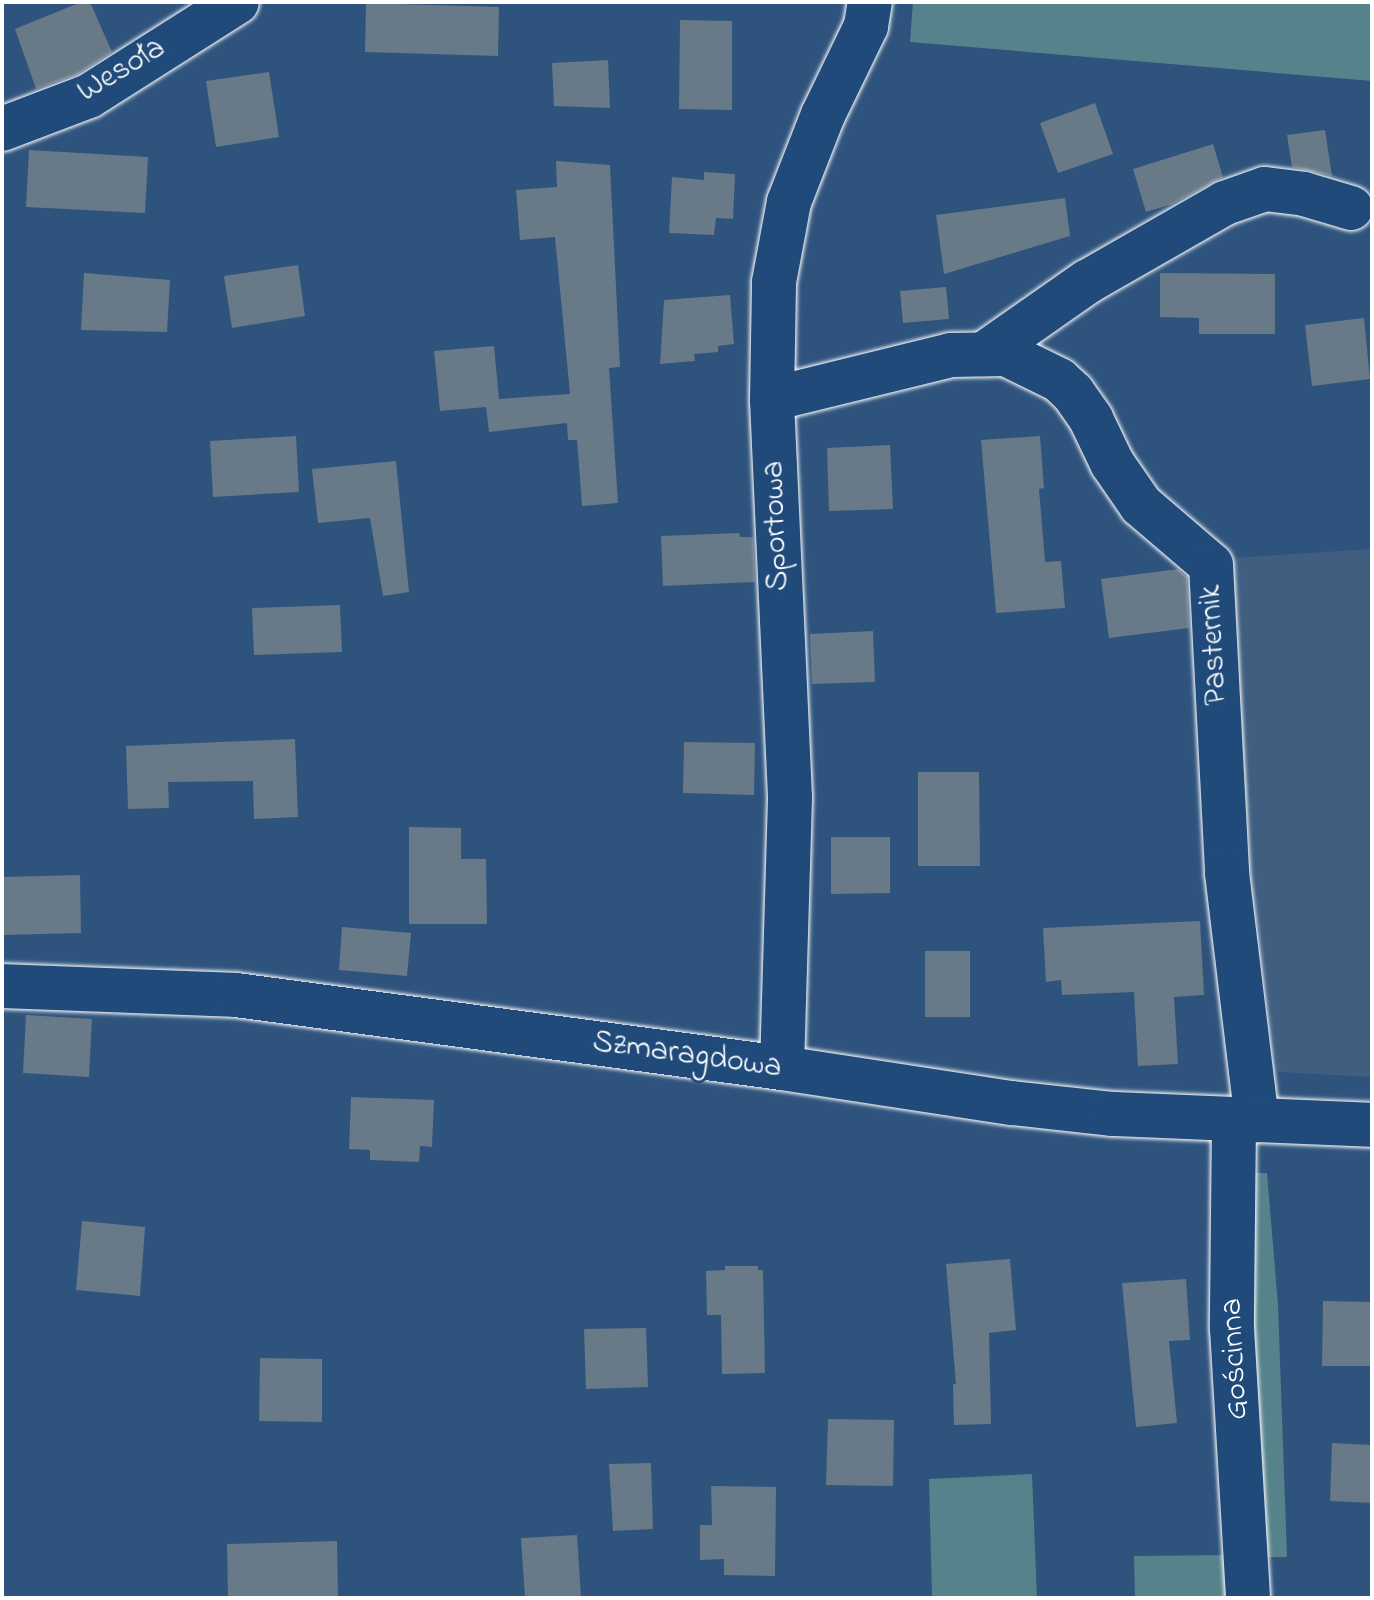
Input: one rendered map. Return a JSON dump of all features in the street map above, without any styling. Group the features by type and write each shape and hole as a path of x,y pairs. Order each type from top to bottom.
{"street":[{"name":"Wesoła","path":"2,129 89,96 237,2"},
{"name":"Sportowa","path":"782,1068 790,797 772,399 774,282 789,202 823,115 866,26 870,2"},
{"path":"984,354 1087,282 1225,203 1265,189 1304,194 1351,208"},
{"name":"Pasternik","path":"772,399 951,355 1006,354 1059,380 1091,419 1112,463 1141,505 1211,565 1227,873 1245,1120"},
{"name":"Szmaragdowa","path":"2,986 236,995 782,1068 1012,1103 1113,1114 1372,1125"},
{"name":"Gościnna","path":"1245,1120 1232,1328 1248,1598"}],"shaded area":[{"path":"1372,549 1372,1077 1278,1072 1250,863 1231,558"}],"green space":[{"path":"913,2 1372,2 1372,81 910,42"},
{"path":"1247,1173 1267,1173 1278,1305 1287,1557 1261,1557"},
{"path":"1032,1474 1037,1598 932,1598 929,1479"},
{"path":"1231,1555 1232,1598 1135,1598 1134,1556"}],"building":[{"path":"81,2 90,2 112,52 78,74 36,89 15,29"},
{"path":"366,3 499,7 498,56 365,52"},
{"path":"680,20 732,21 732,110 679,109"},
{"path":"608,60 610,108 554,106 552,63"},
{"path":"269,72 279,137 216,147 206,81"},
{"path":"1095,103 1113,154 1058,173 1040,123"},
{"path":"1325,130 1332,176 1292,167 1287,135"},
{"path":"1213,144 1223,177 1172,204 1146,212 1133,169"},
{"path":"29,150 148,157 145,213 26,207"},
{"path":"556,161 610,165 620,367 609,368 618,503 582,506 577,440 568,440 567,423 489,432 486,407 440,411 434,351 494,346 499,399 570,394 555,237 520,240 516,190 557,187"},
{"path":"704,172 735,174 733,219 716,218 714,235 669,233 672,177 704,180"},
{"path":"1065,198 1070,236 944,274 936,215"},
{"path":"298,265 305,316 232,328 224,276"},
{"path":"84,273 170,280 167,332 81,330"},
{"path":"1160,273 1275,274 1275,334 1199,334 1199,318 1160,317"},
{"path":"946,287 949,319 903,323 900,291"},
{"path":"730,295 734,344 718,346 718,352 694,354 695,361 660,364 664,300"},
{"path":"1364,318 1370,379 1312,386 1305,325"},
{"path":"296,436 299,492 213,497 210,441"},
{"path":"1040,436 1044,488 1039,489 1045,562 1061,561 1065,608 996,613 981,440"},
{"path":"890,445 893,509 829,511 827,448"},
{"path":"396,461 409,592 383,596 370,518 318,523 312,469"},
{"path":"739,533 740,537 753,537 755,582 663,586 661,536"},
{"path":"1178,569 1187,577 1189,628 1109,638 1101,579"},
{"path":"340,605 342,652 254,655 252,608"},
{"path":"873,631 875,682 812,684 810,634"},
{"path":"295,739 298,817 254,819 253,781 168,782 169,808 128,809 126,746"},
{"path":"684,742 755,743 754,795 683,793"},
{"path":"918,772 979,772 980,866 918,866"},
{"path":"409,827 461,828 461,859 486,859 487,924 409,924"},
{"path":"831,837 890,837 890,893 831,894"},
{"path":"80,875 81,933 2,935 2,877"},
{"path":"1200,921 1204,995 1174,997 1178,1064 1138,1066 1134,992 1062,995 1061,980 1046,982 1043,928"},
{"path":"342,927 411,933 407,976 339,970"},
{"path":"925,951 970,951 970,1017 925,1017"},
{"path":"26,1015 92,1019 89,1077 23,1073"},
{"path":"351,1097 434,1100 432,1147 420,1146 419,1162 370,1160 370,1150 349,1149"},
{"path":"82,1221 145,1227 140,1296 76,1290"},
{"path":"1010,1259 1016,1330 989,1333 991,1424 954,1425 953,1384 956,1384 946,1264"},
{"path":"725,1266 758,1266 758,1270 763,1270 765,1373 722,1374 721,1315 707,1315 706,1271 725,1270"},
{"path":"1186,1279 1190,1340 1169,1341 1177,1423 1136,1427 1122,1283"},
{"path":"1323,1301 1372,1302 1372,1366 1322,1366"},
{"path":"646,1328 648,1387 586,1389 584,1329"},
{"path":"260,1358 322,1359 322,1422 259,1421"},
{"path":"828,1419 894,1420 893,1486 826,1485"},
{"path":"1332,1443 1372,1445 1372,1503 1330,1501"},
{"path":"651,1463 653,1529 613,1531 609,1464"},
{"path":"711,1486 776,1487 775,1576 724,1575 724,1559 700,1560 700,1525 712,1525"},
{"path":"577,1535 581,1598 525,1598 521,1538"},
{"path":"337,1541 338,1597 228,1598 227,1544"}]}
